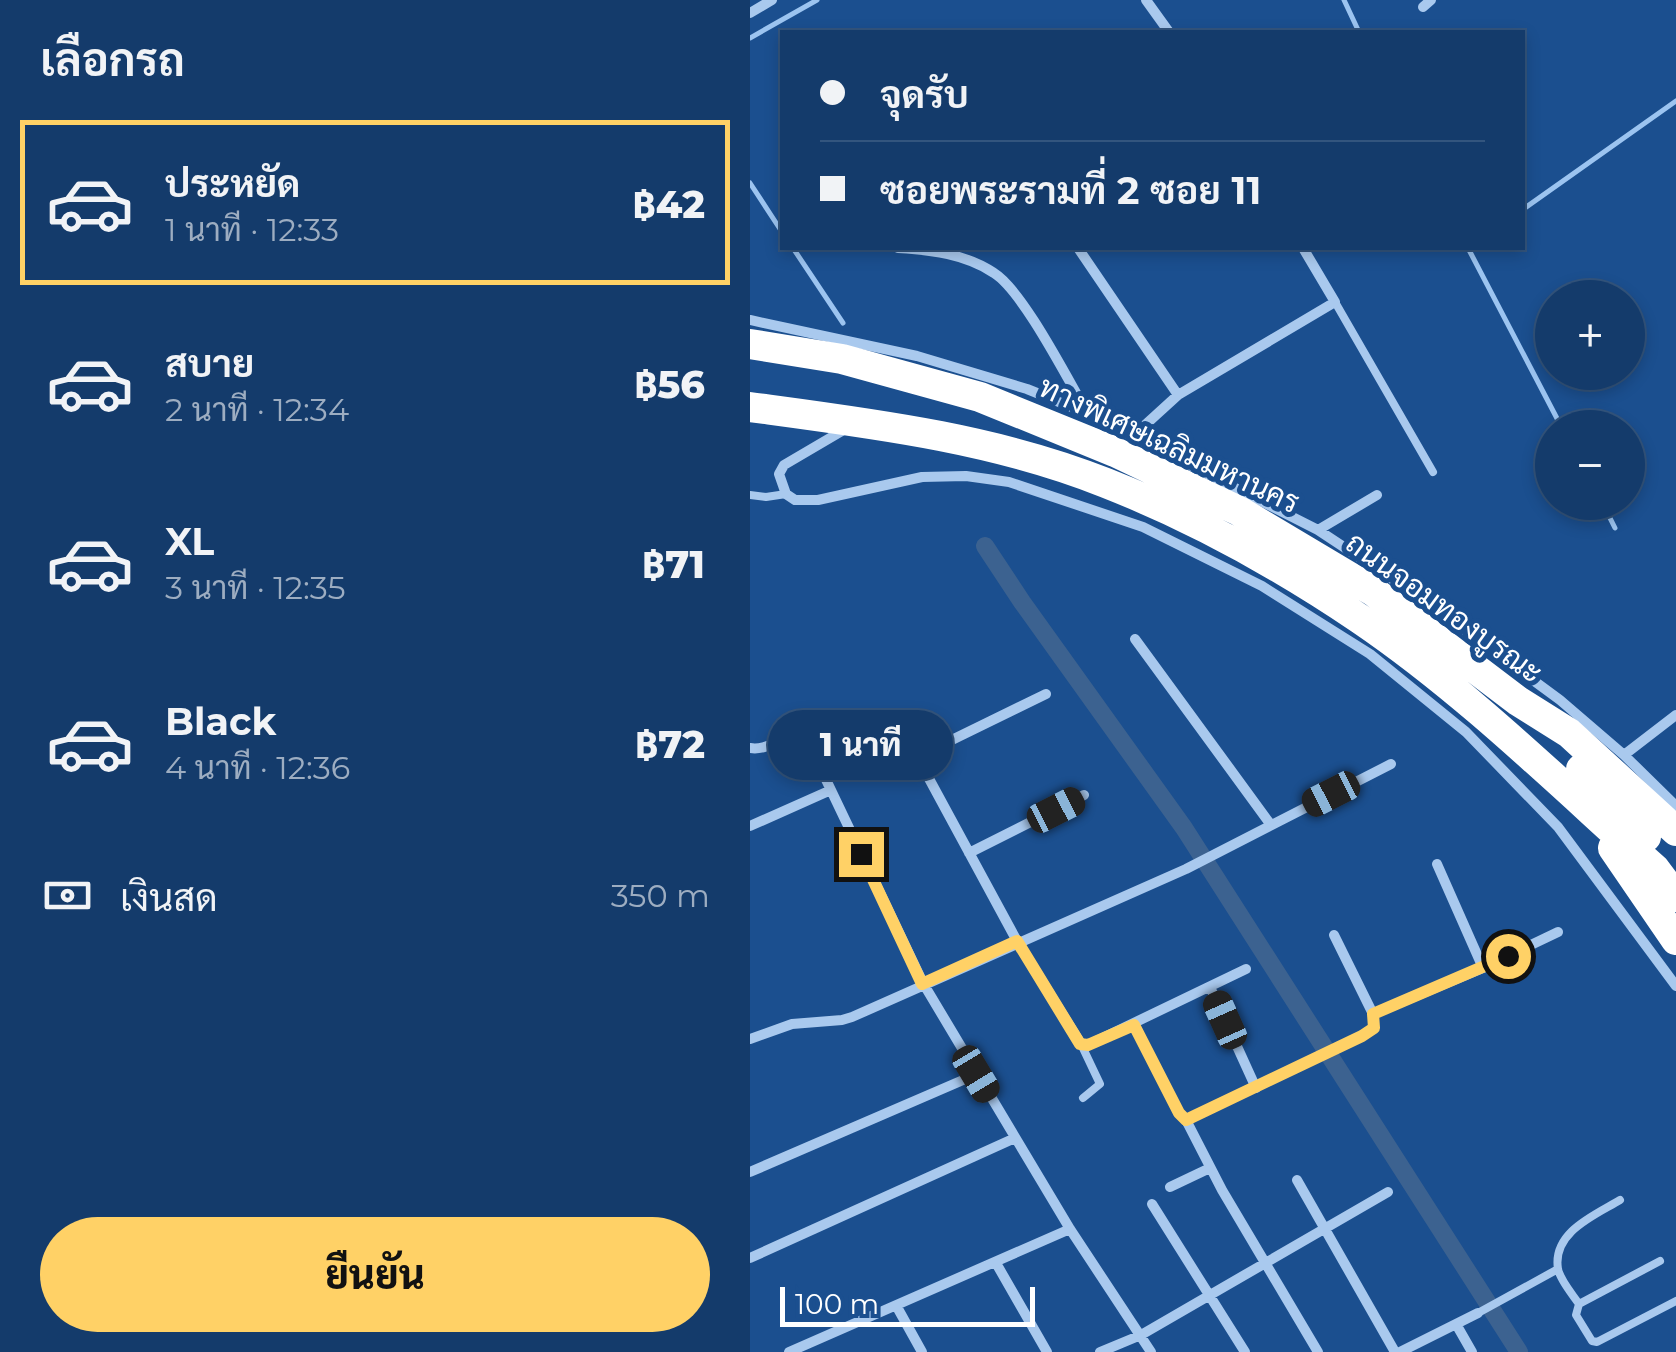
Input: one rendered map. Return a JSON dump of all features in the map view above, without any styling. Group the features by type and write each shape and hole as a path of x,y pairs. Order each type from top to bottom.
{"highway":[{"name":"ทางพิเศษเฉลิมมหานคร","path":"750,341 842,359 980,398 1115,452 1239,511 1326,561 1373,591 1518,700"},
{"name":"ทางพิเศษเฉลิมมหานคร","path":"750,407 858,421 1014,454 1105,482 1242,545 1361,620 1434,676 1583,805"},
{"path":"1518,700 1570,734 1676,831"},
{"path":"1518,700 1676,869"},
{"path":"1583,805 1655,870 1676,897"},
{"path":"1583,805 1676,940"}],"street":[{"path":"750,13 772,0"},
{"path":"1146,0 1168,30"},
{"path":"934,250 995,273 1015,292 1089,414"},
{"path":"1079,250 1178,396"},
{"path":"1133,436 1178,396 1335,302 1304,250"},
{"path":"750,320 917,356 1027,388 1089,414 1318,530 1430,604 1560,700 1676,806"},
{"name":"ถนนจอมทองบูรณะ","path":"750,341 858,357 971,389 1121,446 1227,499 1349,567 1463,645 1521,690 1676,840"},
{"path":"858,421 784,464 780,474 786,494 795,500 818,500 922,477 966,476 1008,482 1143,527 1262,586 1370,654 1466,732 1558,827 1676,986"},
{"path":"1318,530 1377,495"},
{"path":"1136,639 1271,826"},
{"path":"917,757 1046,694"},
{"path":"894,714 1017,941 1080,1044 1088,1045 1134,1025 1246,969"},
{"path":"1624,755 1676,715"},
{"path":"750,748 762,749 785,737 800,737 809,744 922,984 1070,1230 1151,1352"},
{"path":"750,1039 792,1024 842,1020 1186,869 1390,764"},
{"path":"750,826 830,790"},
{"path":"969,854 1084,795"},
{"path":"1437,864 1483,968"},
{"path":"1373,1014 1558,932"},
{"path":"1186,1120 1374,1028 1373,1014 1334,935"},
{"path":"1210,987 1256,1088"},
{"path":"1134,1025 1179,1113 1318,1352"},
{"path":"750,1172 976,1074"},
{"path":"750,1258 1015,1138"},
{"path":"1170,1187 1210,1168"},
{"path":"1297,1180 1397,1352 1426,1347 1478,1313"},
{"path":"1100,1352 1141,1335 1388,1192"},
{"path":"1152,1204 1245,1352"},
{"path":"789,1352 1070,1230"},
{"path":"996,1263 1047,1352"},
{"path":"897,1308 922,1352"},
{"path":"1456,1324 1472,1352"}],"lane":[{"path":"1335,302 1433,472"},
{"path":"750,495 766,498 786,494"},
{"path":"1080,1044 1100,1084 1083,1098"},
{"path":"1579,1304 1558,1270 1562,1246 1572,1228 1620,1200"},
{"path":"1660,1260 1579,1304 1576,1314 1592,1341 1597,1342 1676,1301"},
{"path":"1478,1313 1558,1270"}],"waterway":[{"path":"750,38 817,0"},
{"path":"1344,0 1358,30"},
{"path":"1525,208 1676,101"},
{"path":"750,183 780,229"},
{"path":"794,250 843,323"},
{"path":"1469,250 1553,410"},
{"path":"1611,520 1615,528"},
{"path":"985,546 1184,828 1519,1352"}],"route":[{"path":"861,854 922,984 1017,941 1080,1044 1088,1045 1134,1025 1186,1120 1362,1036 1374,1028 1373,1014 1508,956"}]}
